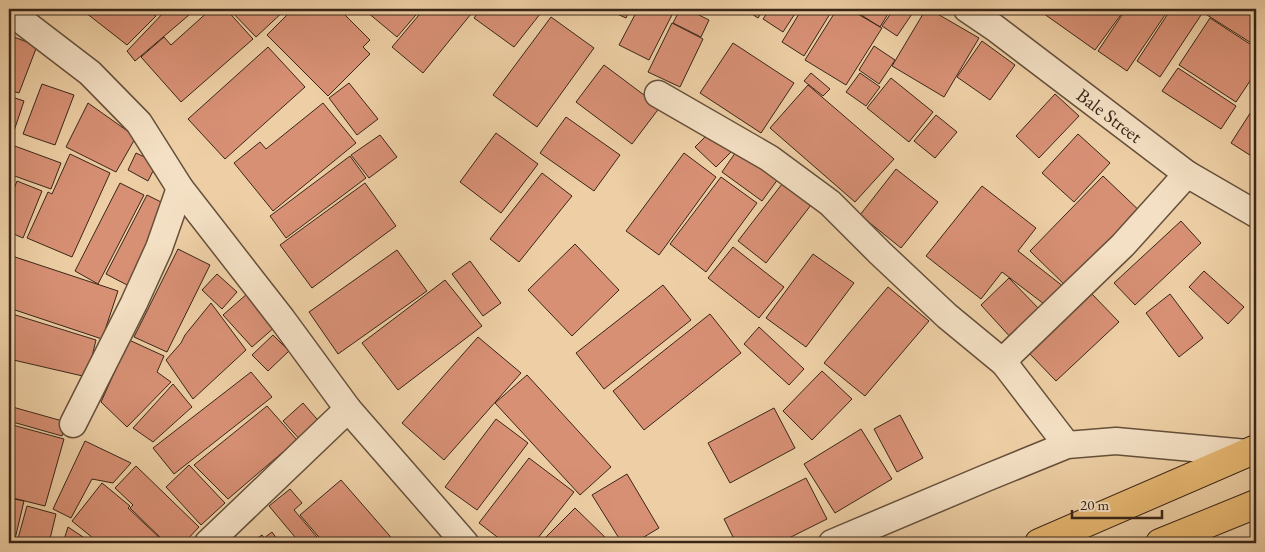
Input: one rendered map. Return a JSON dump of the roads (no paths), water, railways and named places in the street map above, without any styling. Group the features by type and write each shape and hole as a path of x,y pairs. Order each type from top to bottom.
{"main road":[{"path":"1039,543 1251,451"},
{"path":"1160,543 1256,504"}],"street":[{"name":"Bale Street","path":"967,9 995,28 1187,174 1256,214"},
{"path":"9,11 90,73 139,123 180,188 282,319 348,409 465,543"},
{"path":"658,94 769,158 830,203 947,316 1004,363 1067,445"},
{"path":"1004,363 1011,353 1123,245 1187,174"},
{"path":"73,424 134,303 159,248 180,188"},
{"path":"208,543 348,409"},
{"path":"832,543 1067,445 1116,442 1251,451"}]}
